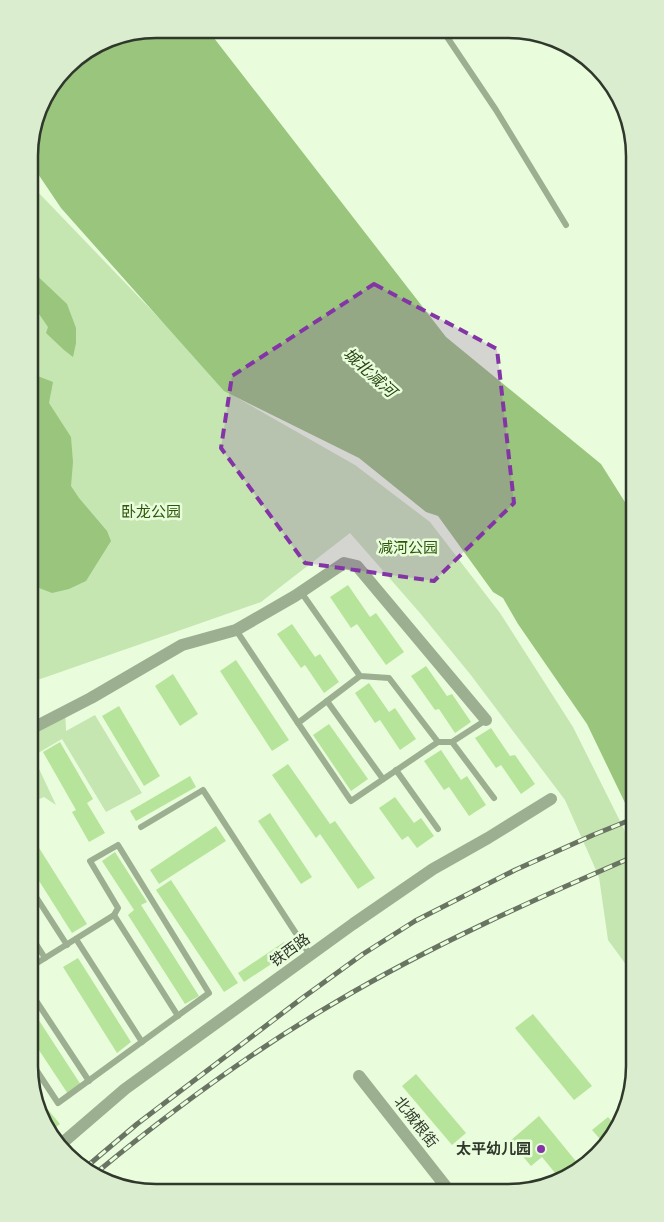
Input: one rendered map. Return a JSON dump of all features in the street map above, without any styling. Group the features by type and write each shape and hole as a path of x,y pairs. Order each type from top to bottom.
{"street":[{"path":"38,725 91,698 182,645 236,630 301,592 344,563 357,566 486,720"},
{"name":"铁西路","path":"65,1141 125,1089 310,955 433,869 551,799"},
{"name":"北城根街","path":"359,1076 444,1184"}],"lane":[{"path":"447,38 496,110 566,225"},
{"path":"301,592 360,676"},
{"path":"236,630 351,801 438,742 452,742 486,720"},
{"path":"298,723 360,676 389,678 438,742"},
{"path":"327,701 383,779"},
{"path":"452,742 494,798"},
{"path":"396,770 438,829"},
{"path":"141,827 203,790 310,955"},
{"path":"38,963 114,915 118,908 90,861 118,845 209,993 58,1103 38,1073"},
{"path":"38,900 67,945"},
{"path":"114,915 178,1016"},
{"path":"76,939 142,1042"},
{"path":"38,946 46,958"},
{"path":"38,1004 89,1080"}],"highlighted area":[{"path":"374,284 497,349 514,503 434,581 305,563 221,448 232,376"}],"green space":[{"name":"卧龙公园","path":"38,192 234,396 355,465 430,522 500,613 573,727 624,829 626,835 626,965 608,940 599,877 565,800 470,674 350,533 261,602 38,680"},
{"path":"65,707 66,731 95,715 142,793 106,812 62,739 38,753 38,721"},
{"path":"38,767 56,805 44,797 38,800"}],"water":[{"name":"城北减河","path":"155,38 214,38 446,337 601,464 626,504 626,805 587,724 518,624 503,598 493,592 438,516 426,512 359,458 224,391 61,208 38,174 39,140 46,110 57,90 72,72 96,53 125,42"},
{"path":"38,277 67,304 76,328 76,343 73,357 46,333 48,327 39,314"},
{"path":"38,376 53,382 49,403 71,437 73,462 71,486 107,531 111,541 86,581 69,589 52,593 38,588"}],"building":[{"path":"348,585 370,617 376,613 404,652 386,665 357,624 351,628 330,597"},
{"path":"292,624 315,657 320,654 339,682 324,693 305,665 301,668 277,634"},
{"path":"236,660 289,740 272,751 220,671"},
{"path":"426,666 447,696 452,694 471,722 455,733 439,709 435,710 411,676"},
{"path":"173,674 198,714 180,726 155,686"},
{"path":"369,683 389,712 395,708 416,739 400,750 380,720 375,723 355,693"},
{"path":"119,706 160,776 144,786 102,716"},
{"path":"329,724 368,779 351,791 313,735"},
{"path":"491,728 510,756 515,755 535,784 521,794 501,765 496,768 475,738"},
{"path":"60,742 93,799 87,803 105,833 89,842 72,812 76,810 43,752"},
{"path":"441,750 461,780 467,776 486,805 469,816 449,787 444,790 424,761"},
{"path":"288,764 330,824 335,821 375,878 358,889 320,834 316,838 272,775"},
{"path":"190,776 196,787 136,821 130,811"},
{"path":"395,797 414,823 421,818 434,836 417,848 408,836 402,840 379,808"},
{"path":"270,813 312,877 301,884 258,821"},
{"path":"216,826 226,841 159,884 150,870"},
{"path":"38,846 87,924 72,933 38,879"},
{"path":"115,852 147,902 141,905 199,996 185,1004 128,915 134,910 102,861"},
{"path":"171,880 238,983 224,992 156,890"},
{"path":"284,942 291,951 244,982 238,973"},
{"path":"78,958 131,1042 117,1053 63,967"},
{"path":"533,1014 592,1086 574,1100 515,1028"},
{"path":"38,1019 81,1085 68,1094 38,1049"},
{"path":"416,1074 466,1133 452,1145 402,1086"},
{"path":"44,1105 60,1124 55,1128"},
{"name":"太平幼儿园","path":"539,1116 577,1162 556,1174 542,1157 531,1166 510,1141"},
{"path":"608,1117 613,1122 601,1140 592,1130"}],"railway":[{"path":"89,1164 137,1124 363,954 415,921 515,870 626,822"},
{"path":"100,1170 243,1061 336,1002 446,942 626,860"}],"place":[{"name":"太平幼儿园","path":"541,1149"}],"park label":[{"name":"减河公园","path":"408,548"}]}
